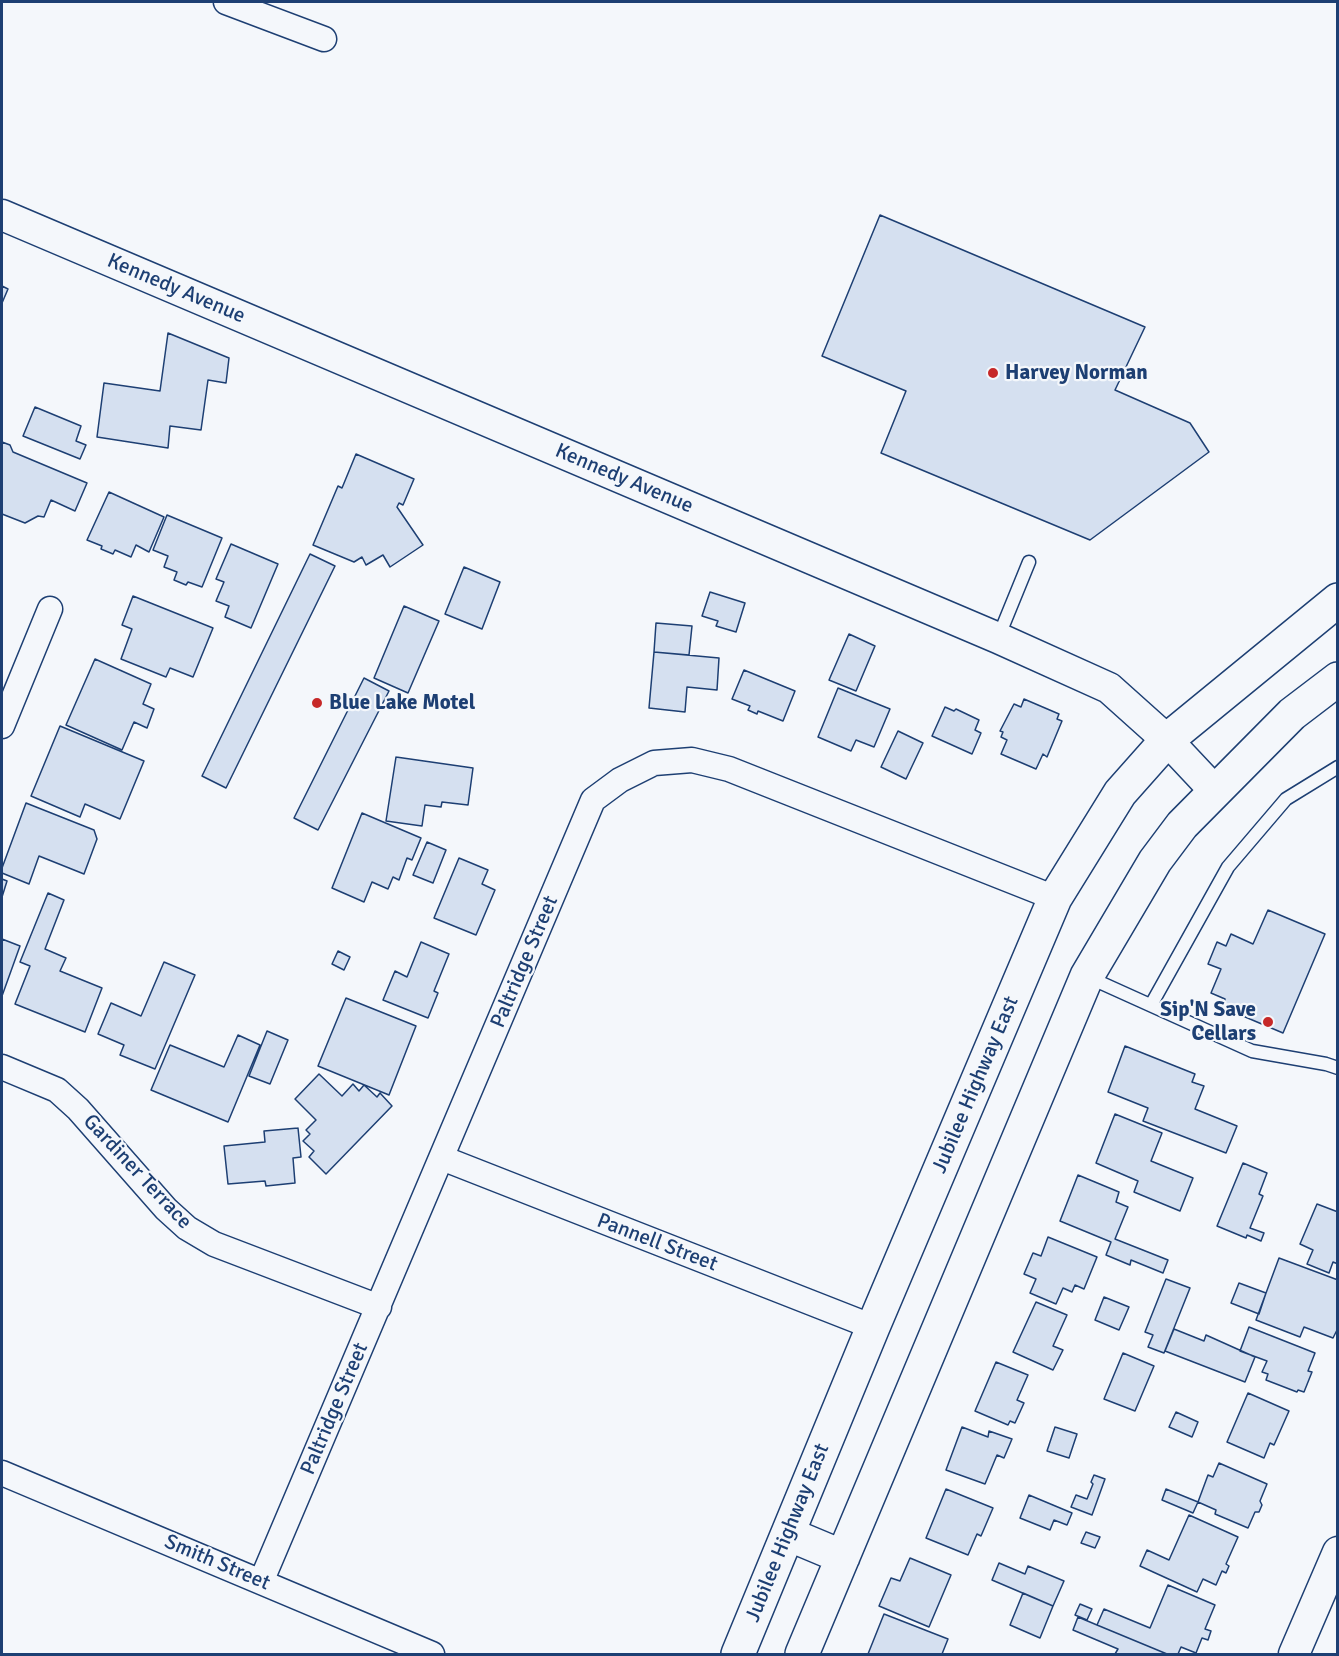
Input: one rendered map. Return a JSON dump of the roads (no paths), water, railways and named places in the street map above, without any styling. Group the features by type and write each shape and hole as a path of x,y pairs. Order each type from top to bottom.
{"highway":[{"name":"Jubilee Highway East","path":"738,1654 1055,898 1120,793 1167,740 1338,600"},
{"path":"802,1654 1087,976 1155,861 1182,825 1292,714 1338,679"},
{"path":"788,1534 843,1557"}],"street":[{"path":"226,2 324,39"},
{"name":"Kennedy Avenue","path":"2,215 998,638 1109,688 1167,740 1215,790"},
{"path":"2,726 50,609"},
{"name":"Paltridge Street","path":"261,1582 593,800 620,780 654,763 692,760 729,769 1055,898"},
{"name":"Gardiner Terrace","path":"2,1067 57,1090 78,1109 166,1209 187,1228 214,1244 379,1306"},
{"name":"Pannell Street","path":"441,1158 873,1328"},
{"name":"Smith Street","path":"2,1473 432,1654"},
{"path":"1294,1654 1338,1552"}],"lane":[{"path":"998,638 1029,562"},
{"path":"1151,1005 1228,867 1286,799 1338,767"},
{"path":"1087,976 1252,1051 1338,1068"}],"place":[{"name":"Harvey Norman","path":"993,373"},
{"name":"Blue Lake Motel","path":"317,703"},
{"name":"Sip'N Save Cellars","path":"1268,1022"}]}
